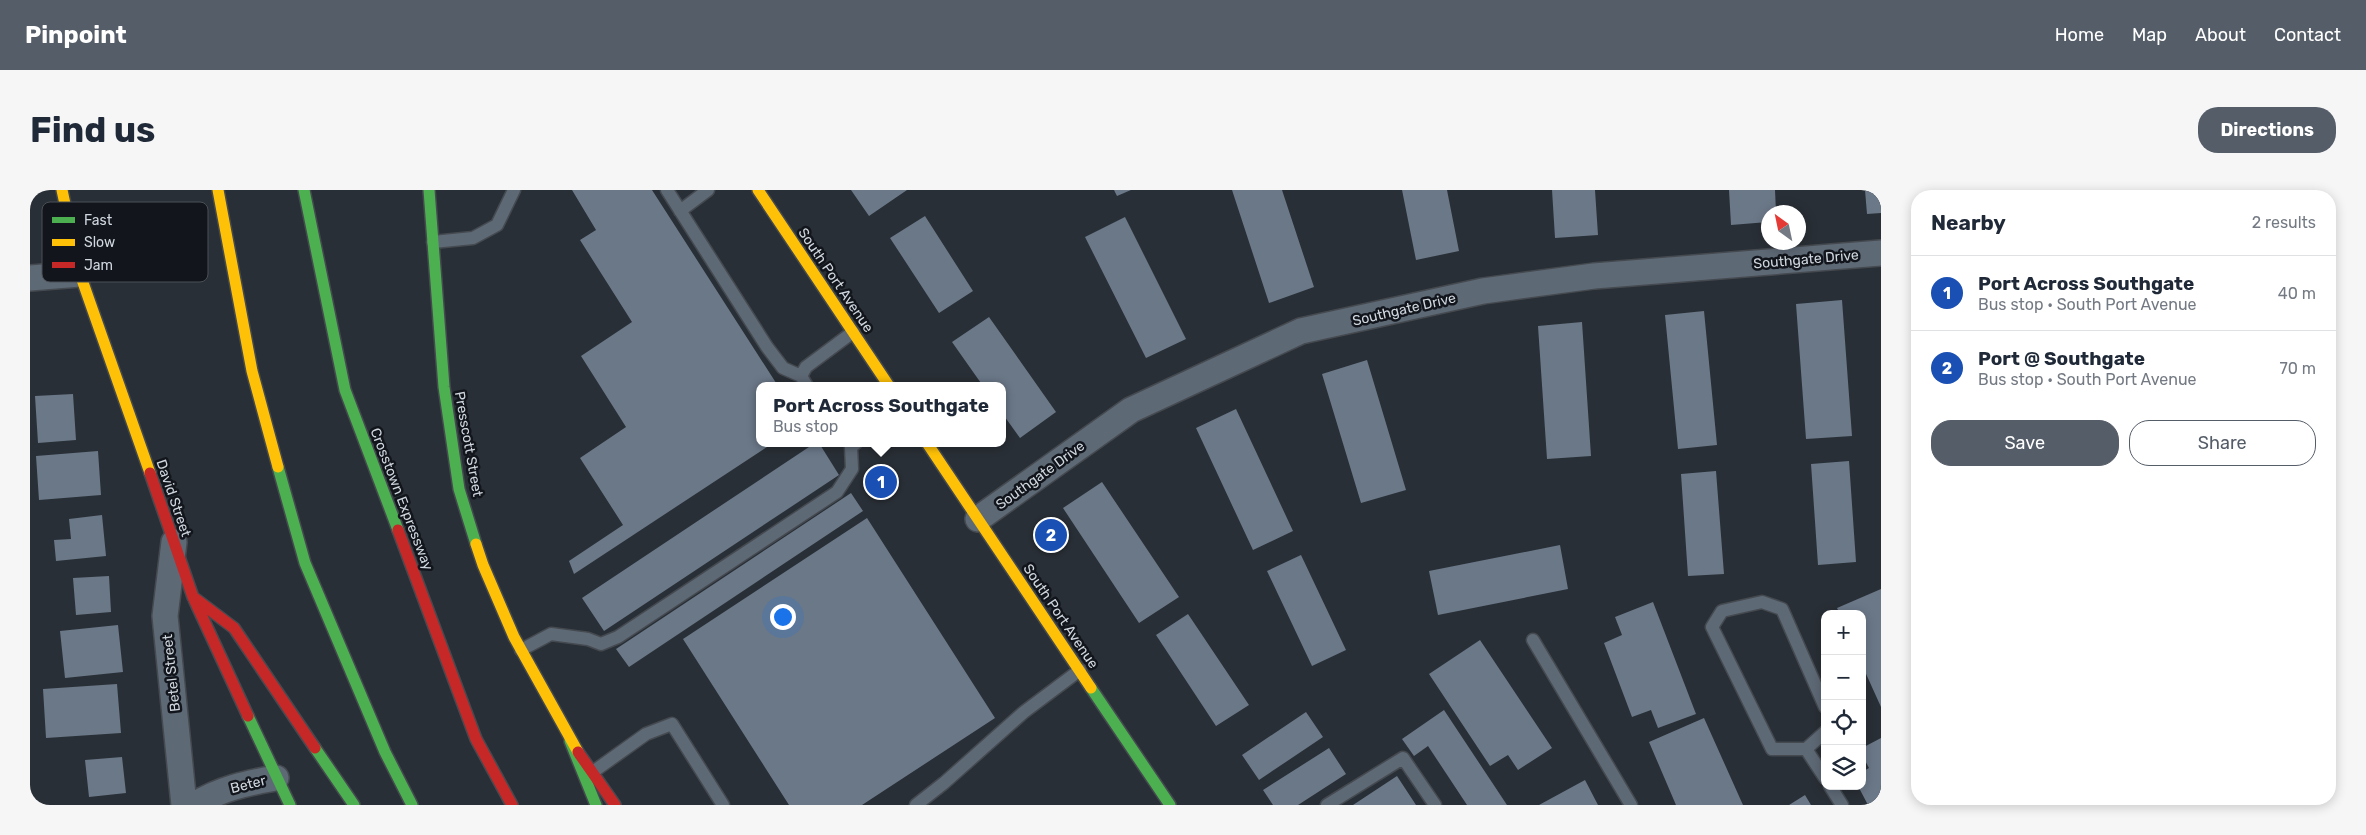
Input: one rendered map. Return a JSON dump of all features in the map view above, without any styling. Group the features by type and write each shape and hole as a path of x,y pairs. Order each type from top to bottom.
{"main road":[{"path":"218,190 252,371 305,563 385,752 412,805"},
{"name":"Crosstown Expressway","path":"304,190 345,390 476,739 512,805"},
{"name":"Presscott Street","path":"428,190 444,387 459,488 483,565 521,650 588,775"},
{"name":"South Port Avenue","path":"758,190 886,382"},
{"name":"David Street","path":"83,282 193,598 290,805"},
{"name":"South Port Avenue","path":"930,447 1170,805"},
{"path":"193,598 234,628 354,805"},
{"path":"588,775 596,805"},
{"path":"588,775 615,805"}],"street":[{"name":"Southgate Drive","path":"978,519 1131,410 1301,331 1483,291 1594,276 1881,253"},
{"name":"Betel Street","path":"174,542 165,616 184,805"},
{"name":"Beter","path":"194,805 209,796 236,785 276,778"}],"lane":[{"path":"433,242 473,238 497,225 514,190"},
{"path":"667,190 767,348 783,368 804,381 806,367 853,332"},
{"path":"680,211 708,190"},
{"path":"521,650 551,634 588,639 601,644 618,637 837,492 852,469 851,447"},
{"path":"1821,736 1806,749 1772,749 1712,628 1722,611 1762,602 1782,609 1822,700"},
{"path":"1533,640 1631,805"},
{"path":"916,805 944,783 1024,712 1080,670"},
{"path":"588,775 646,734 672,724 724,805"},
{"path":"1806,749 1821,772"},
{"path":"1327,805 1403,758 1435,805"},
{"path":"1833,790 1842,805"}],"building":[{"path":"572,190 652,190 775,382 756,382 756,447 767,447 574,574 569,561 623,525 580,458 626,427 581,356 632,322 580,240 596,230"},
{"path":"851,190 907,190 869,216"},
{"path":"1114,190 1131,190 1117,196"},
{"path":"1232,190 1282,190 1314,287 1269,303"},
{"path":"1402,190 1447,190 1459,251 1416,260"},
{"path":"1552,190 1595,190 1598,235 1555,238"},
{"path":"1729,190 1775,190 1776,205 1761,205 1761,223 1731,225"},
{"path":"1865,190 1881,190 1881,213 1867,214"},
{"path":"925,216 973,291 939,313 890,238"},
{"path":"1125,217 1186,339 1146,358 1085,237"},
{"path":"1842,300 1852,436 1806,439 1796,304"},
{"path":"1704,311 1717,445 1678,449 1665,315"},
{"path":"989,317 1056,412 1020,438 1006,419 1006,382 980,382 952,342"},
{"path":"1582,322 1591,456 1547,459 1538,326"},
{"path":"1367,360 1406,490 1361,503 1322,374"},
{"path":"73,394 76,440 38,443 35,396"},
{"path":"1236,409 1293,531 1253,550 1196,428"},
{"path":"809,447 822,447 839,475 604,631 582,598"},
{"path":"98,451 101,495 39,500 36,456"},
{"path":"1849,461 1856,562 1818,565 1811,464"},
{"path":"1716,471 1724,574 1688,576 1681,474"},
{"path":"1102,482 1179,597 1139,623 1063,508"},
{"path":"851,493 863,511 629,667 616,649"},
{"path":"102,515 106,556 56,561 54,540 71,539 69,519"},
{"path":"867,518 995,718 862,805 789,805 683,639"},
{"path":"1560,545 1568,589 1438,615 1429,571"},
{"path":"1301,555 1346,650 1312,666 1267,571"},
{"path":"109,576 111,612 76,615 73,578"},
{"path":"1881,589 1881,707 1866,674 1866,610 1838,610 1837,608"},
{"path":"1653,602 1696,714 1658,728 1651,710 1632,717 1604,643 1622,635 1615,617"},
{"path":"1188,614 1249,705 1216,726 1156,635"},
{"path":"118,625 123,672 65,678 60,631"},
{"path":"1480,640 1552,748 1518,770 1508,755 1490,766 1429,674"},
{"path":"117,684 121,733 46,738 43,689"},
{"path":"1444,710 1507,805 1467,805 1428,746 1414,756 1402,739"},
{"path":"1306,712 1323,737 1259,780 1242,755"},
{"path":"1704,718 1743,805 1676,805 1649,742"},
{"path":"1881,738 1881,805 1868,805 1860,790 1866,790 1866,770 1869,768 1866,762 1866,746"},
{"path":"1329,748 1346,774 1298,805 1273,805 1263,790"},
{"path":"122,757 126,793 89,797 85,760"},
{"path":"1397,776 1416,805 1353,805"},
{"path":"1585,780 1598,805 1539,805"},
{"path":"1805,795 1811,805 1789,805"}],"traffic: fast":[{"path":"304,190 345,390 398,530"},
{"path":"429,190 444,387 459,489 476,544"},
{"path":"278,467 305,563 385,752 412,805"},
{"path":"1091,688 1170,805"},
{"path":"248,716 290,805"},
{"path":"570,741 596,805"},
{"path":"315,748 354,805"}],"traffic: slow":[{"path":"62,190 65,202"},
{"path":"218,190 252,371 278,467"},
{"path":"758,190 886,382"},
{"path":"83,282 150,473"},
{"path":"930,447 1091,688"},
{"path":"476,544 514,637 578,752"}],"traffic: jam":[{"path":"150,473 193,597 248,716"},
{"path":"398,530 476,739 512,805"},
{"path":"193,597 234,628 315,748"},
{"path":"578,752 615,805"}],"place":[{"name":"Port Across Southgate","path":"881,482"},
{"name":"Port @ Southgate","path":"1051,535"}]}
